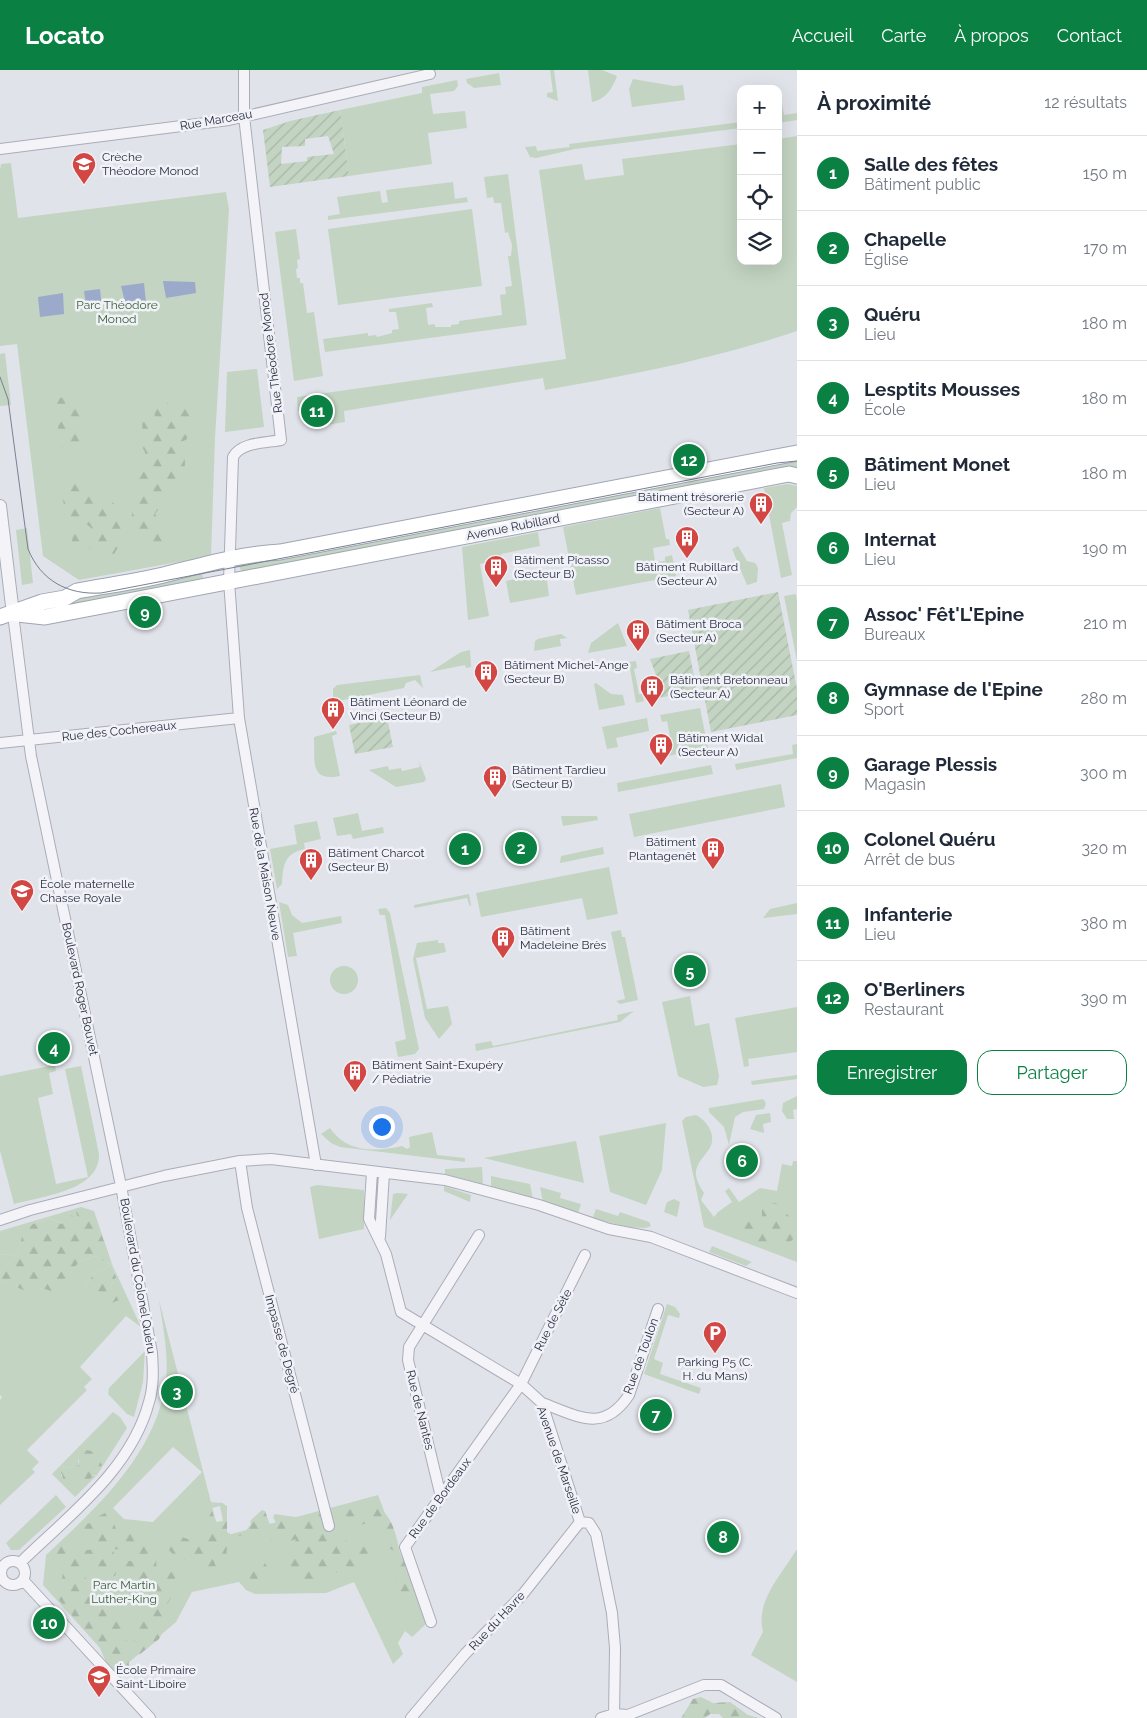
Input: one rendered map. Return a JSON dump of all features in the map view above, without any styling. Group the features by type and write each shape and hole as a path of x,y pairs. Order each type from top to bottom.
{"main road":[{"name":"Avenue Rubillard","path":"6,615 42,602 65,598 77,591 174,572 230,556 280,552 797,453"},
{"name":"Avenue Rubillard","path":"6,615 45,617 789,474 797,476"}],"street":[{"path":"244,70 244,116"},
{"name":"Rue Marceau","path":"0,149 209,123 430,74"},
{"name":"Rue Théodore Monod","path":"230,556 234,455 243,446 281,440 244,116"},
{"path":"0,506 6,615"},
{"path":"229,581 230,556"},
{"name":"Rue de la Maison Neuve","path":"229,581 239,718 316,1165"},
{"name":"Boulevard Roger Bouvet","path":"6,615 28,740 122,1186"},
{"name":"Rue des Cochereaux","path":"0,743 239,718"},
{"path":"0,1220 30,1210 122,1186 240,1161 271,1159 445,1180 539,1205 609,1229 651,1237 797,1293"},
{"name":"Impasse de Degré","path":"240,1161 247,1208 329,1526"},
{"name":"Avenue de Marseille","path":"372,1172 369,1219 380,1237 401,1312 521,1384 542,1404 580,1522 589,1523 596,1534 611,1604 615,1648 614,1716"},
{"name":"Avenue de Marseille","path":"380,1237 384,1173"},
{"name":"Boulevard du Colonel Quéru","path":"22,1561 94,1492 116,1467 144,1419 150,1400 153,1376 152,1353 122,1186"},
{"name":"Rue de Nantes","path":"441,1496 408,1360 410,1347 479,1236"},
{"name":"Rue de Sète","path":"521,1384 585,1256"},
{"name":"Rue de Toulon","path":"542,1404 580,1417 602,1420 621,1407 629,1395 658,1309"},
{"name":"Rue de Bordeaux","path":"431,1622 405,1547 521,1384"},
{"name":"Rue du Havre","path":"411,1718 465,1654 523,1594 580,1522"},
{"path":"3,1559 22,1561 25,1573 22,1580 12,1585 1,1580 3,1559"},
{"path":"22,1580 150,1718"},
{"path":"600,1718 628,1715 704,1685 721,1685 776,1718"}],"green space":[{"path":"550,70 554,70 558,101 547,97 547,93 553,92"},
{"path":"588,70 602,70 617,76 608,93 597,101 592,102"},
{"path":"499,73 501,85 474,88 467,83 466,79"},
{"path":"633,79 674,86 683,85 685,100 632,107 629,89"},
{"path":"457,80 458,86 454,91 430,94 433,114 465,111 467,128 428,133 432,164 349,176 340,110 422,93 422,87"},
{"path":"782,104 784,115 797,113 797,120 782,122"},
{"path":"340,110 349,176 270,187 263,130 290,121","holes":["328,136 334,154 307,157 307,161 281,164 282,147 305,146 305,139"]},
{"path":"737,123 737,129 575,149 536,158 530,157 525,147 536,146 537,151 570,147 569,144"},
{"path":"797,136 797,331 704,358 545,390 543,378 344,411 345,422 314,427 312,415 322,414 321,406 298,411 297,397 566,359 539,170 582,164 585,180 624,175 622,159 737,145 737,265 782,265 782,138"},
{"name":"Parc Théodore Monod","path":"11,163 18,218 226,192 229,209 215,438 211,556 79,580 43,556 17,344 0,346 0,170 1,164"},
{"path":"508,174 527,325 325,352 323,339 368,333 368,336 376,335 377,337 399,329 396,312 389,312 389,309 432,303 433,307 426,308 428,325 435,324 435,327 451,327 451,325 459,324 459,321 502,315 500,295 506,294 505,287 512,286 508,256 511,256 512,245 508,232 505,233 501,203 494,203 493,197 487,198 484,177"},
{"path":"453,182 455,199 467,197 468,202 328,220 328,216 340,214 337,197 380,191 382,203 388,202 386,190"},
{"path":"472,209 482,286 338,305 328,229"},
{"path":"296,229 300,259 297,260 297,278 300,278 300,283 303,283 307,313 314,312 323,376 294,381 275,232"},
{"path":"5,353 11,405 0,406 0,354"},
{"path":"257,369 264,427 225,432 227,372"},
{"path":"53,393 58,398 70,397 83,414 84,425 79,446 70,450 61,447 59,442 58,427 50,406"},
{"path":"163,397 174,411 186,403 191,419 187,439 173,447 181,453 185,461 181,479 178,486 168,488 162,505 155,514 166,532 168,547 153,549 150,541 135,537 137,533 131,524 133,505 130,500 141,495 142,491 133,487 130,481 141,476 143,472 145,452 138,440 143,434 142,423 148,419 156,422 154,412"},
{"path":"797,460 797,469 242,574 239,565 777,462"},
{"path":"60,480 87,484 90,494 107,498 114,504 118,511 121,528 119,545 111,557 94,553 88,546 95,531 85,523 79,524 83,535 81,544 75,545 72,542 73,532 66,519"},
{"path":"788,484 797,486 797,507 791,513 790,521 782,523 792,575 781,578 764,488"},
{"path":"660,508 666,539 669,539 670,545 653,548 655,562 665,561 665,557 672,555 676,576 576,595 563,527"},
{"path":"27,528 33,583 22,585 16,530"},
{"path":"538,532 540,546 501,554 502,559 480,564 489,616 468,620 462,547"},
{"path":"738,546 747,561 755,563 758,568 757,582 747,585 732,549"},
{"path":"202,573 204,582 48,611 47,608 95,593"},
{"path":"546,573 549,596 510,603 506,581"},
{"path":"778,592 797,689 797,715 711,732 688,610"},
{"path":"796,594 797,601 797,661 784,596"},
{"path":"618,623 627,646 588,653 591,643"},
{"path":"561,634 567,638 560,639 561,646 534,651 535,641 538,639"},
{"path":"470,650 471,667 466,668 465,665 430,672 461,652"},
{"path":"689,651 697,691 658,698 659,683 650,659"},
{"path":"636,661 637,668 634,669 639,694 642,694 644,701 636,703 629,662"},
{"path":"420,675 423,688 415,680 406,683 404,688 333,702 333,689 337,685"},
{"path":"596,683 611,694 623,695 625,705 599,710 594,684"},
{"path":"700,708 708,748 668,756 667,749 672,747 667,721 662,722 660,715"},
{"path":"387,717 393,747 355,754 349,725"},
{"path":"647,718 649,731 616,738 618,747 607,749 602,727"},
{"path":"336,731 337,734 332,736 340,776 323,776 318,773 314,761 314,737"},
{"path":"797,744 797,758 736,770 735,764 793,754 792,745"},
{"path":"419,761 426,779 424,782 396,787 369,770 388,766 389,770 401,768 402,771 420,767"},
{"path":"711,765 713,774 618,792 617,783"},
{"path":"588,766 594,772 569,777 568,767"},
{"path":"781,784 785,807 634,837 629,814"},
{"path":"358,813 362,831 383,827 384,833 353,839 351,834 337,836 333,818"},
{"path":"561,816 597,816 598,820 563,826"},
{"path":"317,821 321,839 304,843 305,849 289,857 284,866 282,884 277,889 270,849 297,844 294,825"},
{"path":"603,847 604,854 560,863 561,856"},
{"path":"609,867 618,914 587,920 582,898 481,917 476,893"},
{"path":"469,894 470,907 467,898 414,908 414,905"},
{"path":"279,902 288,905 292,915 302,923 341,916 342,923 293,933 297,956 288,957"},
{"path":"797,903 797,914 763,918 770,909"},
{"path":"386,908 390,913 419,1049 415,1054 398,1057 395,1042 406,1039 385,915 380,915 378,909"},
{"path":"621,930 622,937 625,937 638,1000 620,1004 616,1001 625,999 611,932"},
{"path":"438,940 438,943 444,943 446,952 416,958 427,1009 448,1006 452,1024 439,1039 425,1018 413,959 417,943"},
{"path":"344,966 354,970 358,980 354,990 344,994 334,990 330,980 334,970"},
{"path":"690,996 695,1026 709,1023 719,1076 717,1085 703,1087 678,1076 662,1002"},
{"path":"797,1007 797,1052 748,1059 749,1066 744,1067 735,1018"},
{"path":"634,1011 620,1022 476,1051 475,1044 491,1041 493,1046 618,1020 617,1015"},
{"path":"55,1065 56,1071 49,1073 53,1094 38,1098 56,1184 88,1177 65,1069 81,1066 99,1154 97,1166 90,1176 80,1184 67,1190 14,1204 0,1151 0,1076"},
{"path":"797,1075 797,1079 752,1085 751,1081"},
{"path":"797,1096 797,1109 793,1110 794,1119 787,1119 782,1111 783,1103"},
{"path":"763,1099 766,1103 764,1109 743,1112 735,1117 729,1145 724,1127 709,1112 709,1108"},
{"path":"770,1113 771,1122 763,1124 764,1133 750,1129 756,1115"},
{"path":"696,1115 707,1124 711,1132 712,1143 700,1161 696,1174 698,1183 704,1193 701,1200 714,1217 732,1202 725,1191 729,1188 739,1202 760,1188 777,1191 782,1164 792,1166 793,1161 797,1161 797,1262 704,1227 682,1121 686,1117"},
{"path":"666,1123 662,1170 646,1205 610,1192 599,1136"},
{"path":"330,1128 345,1142 362,1149 372,1150 402,1146 407,1149 410,1147 409,1137 432,1132 437,1155 465,1158 465,1162 340,1147 331,1143 321,1134"},
{"path":"576,1141 584,1183 484,1158"},
{"path":"482,1167 483,1184 445,1174 445,1169"},
{"path":"491,1176 530,1184 533,1199 491,1186"},
{"path":"317,1185 364,1190 364,1229 319,1239 310,1187"},
{"path":"444,1186 471,1195 470,1202 444,1191"},
{"path":"540,1187 561,1193 560,1198 581,1204 578,1213 593,1217 596,1209 618,1216 620,1212 649,1222 651,1226 643,1228 615,1224 582,1215 543,1202"},
{"path":"393,1194 408,1194 390,1220"},
{"path":"674,1199 680,1202 677,1217 664,1212 667,1202"},
{"path":"776,1203 784,1210 792,1222 795,1237 787,1244 765,1247 755,1242 747,1233 737,1232 733,1222 741,1216 750,1221 757,1217 762,1218 762,1210 768,1204"},
{"path":"81,1207 94,1211 112,1264 141,1327 126,1316 80,1367 92,1379 84,1387 87,1390 27,1450 39,1462 32,1469 35,1472 0,1505 0,1400 2,1397 0,1395 0,1282 14,1277 18,1288 34,1293 41,1288 55,1291 79,1262 95,1256 111,1265 93,1275 85,1287 115,1291 110,1288 116,1276 111,1262 79,1218 63,1224 49,1218 31,1225 24,1231 17,1257 7,1254 0,1255 0,1231"},
{"path":"81,1210 94,1213 116,1277 110,1288 120,1294 122,1299 106,1305 88,1293 85,1287 93,1275 111,1265 95,1256 79,1262 55,1292 41,1288 34,1294 18,1288 14,1278 0,1282 0,1255 7,1254 17,1257 24,1231 27,1228 49,1218 62,1224 67,1214 78,1218 76,1212"},
{"path":"712,1246 752,1262 746,1266 709,1252"},
{"name":"Parc Martin Luther-King","path":"159,1300 220,1537 319,1511 324,1527 334,1524 330,1508 378,1495 427,1623 412,1637 405,1631 398,1643 403,1654 393,1664 354,1582 326,1593 255,1594 246,1590 239,1582 192,1592 176,1622 120,1670 43,1585 46,1555 84,1519 119,1480 135,1459 148,1436 158,1412 165,1387 167,1366","holes":["173,1447 202,1472 153,1522 124,1519 113,1508"]},
{"path":"667,1304 675,1307 680,1314 679,1318 668,1315 654,1359 663,1363 660,1374 701,1388 699,1394 644,1374"},
{"path":"145,1351 143,1382 134,1417 127,1414 108,1394 109,1388"},
{"path":"113,1412 120,1417 127,1428 97,1475 75,1497 52,1474","holes":["78,1459 96,1476 61,1476 64,1466 72,1468 79,1465"]},
{"path":"82,1449 95,1452 102,1465 95,1475 86,1481 76,1484 64,1481 61,1472 64,1466 72,1468 79,1465 79,1452"},
{"path":"56,1495 66,1507 19,1550 11,1550 6,1543"},
{"path":"210,1502 222,1503 227,1506 227,1532 232,1535 245,1532 251,1524 250,1521 262,1510 265,1511 270,1525 275,1527 277,1525 273,1517 275,1514 301,1518 319,1511 323,1521 321,1524 333,1529 350,1543 364,1542 370,1549 372,1560 358,1577 334,1572 320,1586 312,1589 303,1581 302,1570 298,1566 293,1570 289,1565 290,1552 296,1539 285,1543 272,1544 270,1533 266,1533 260,1543 254,1546 245,1535 231,1537 227,1546 226,1558 222,1561 212,1555 216,1567 214,1576 204,1574 198,1559 192,1554 187,1556 184,1561 179,1561 169,1550 161,1548 156,1561 159,1574 179,1571 175,1577 176,1587 165,1609 167,1625 159,1639 139,1655 134,1644 132,1624 125,1626 129,1666 121,1672 116,1672 107,1665 100,1648 53,1593 62,1582 63,1568 53,1556 62,1543 74,1544 82,1551 94,1549 113,1550 118,1566 115,1576 110,1577 98,1568 91,1568 84,1575 86,1579 99,1583 91,1602 110,1609 114,1620 123,1626 137,1615 143,1619 145,1616 143,1607 147,1601 155,1600 159,1597 151,1587 142,1587 125,1574 124,1566 128,1561 132,1561 136,1569 140,1566 140,1559 136,1552 107,1548 99,1542 83,1541 79,1533 85,1524 97,1522 97,1517 105,1513 111,1516 116,1529 121,1533 131,1529 137,1531 144,1543 161,1543 169,1533 191,1540 203,1530 212,1511 215,1522 223,1521 220,1506 212,1508"},
{"path":"351,1504 378,1508 387,1516 396,1536 400,1556 406,1559 418,1591 409,1595 400,1593 395,1581 397,1552 382,1545 380,1527 372,1522 360,1525 340,1525 334,1519 333,1512 335,1510 341,1506"},
{"path":"797,1549 797,1682 751,1655 763,1632 763,1609 766,1599 771,1588"},
{"path":"255,1555 269,1570 269,1580 266,1583 252,1583 244,1568"},
{"path":"137,1593 137,1599 129,1601 122,1610 118,1604 118,1599"},
{"path":"701,1697 713,1703 730,1702 748,1715 759,1718 723,1718 719,1714 710,1714 705,1718 681,1718 693,1699"}],"water":[{"path":"163,281 195,282 196,293 166,298"},
{"path":"144,283 146,303 126,306 121,286"},
{"path":"100,289 102,309 87,311 84,291"},
{"path":"63,293 64,314 40,317 38,297"}],"tram line":[{"path":"0,377 8,399 28,549 40,570 48,578 67,588 89,593 101,593 777,463 797,461"}],"place":[{"name":"Crèche Théodore Monod","path":"84,185"},
{"name":"Infanterie","path":"317,411"},
{"name":"O'Berliners","path":"689,460"},
{"name":"Bâtiment trésorerie (Secteur A)","path":"761,525"},
{"name":"Bâtiment Rubillard (Secteur A)","path":"687,559"},
{"name":"Bâtiment Picasso (Secteur B)","path":"496,588"},
{"name":"Garage Plessis","path":"145,612"},
{"name":"Bâtiment Broca (Secteur A)","path":"638,652"},
{"name":"Bâtiment Michel-Ange (Secteur B)","path":"486,693"},
{"name":"Bâtiment Bretonneau (Secteur A)","path":"652,708"},
{"name":"Bâtiment Léonard de Vinci (Secteur B)","path":"333,730"},
{"name":"Bâtiment Widal (Secteur A)","path":"661,766"},
{"name":"Bâtiment Tardieu (Secteur B)","path":"495,798"},
{"name":"Chapelle","path":"521,848"},
{"name":"Salle des fêtes","path":"465,849"},
{"name":"Bâtiment Plantagenêt","path":"713,870"},
{"name":"Bâtiment Charcot (Secteur B)","path":"311,881"},
{"name":"École maternelle Chasse Royale","path":"22,912"},
{"name":"Bâtiment Madeleine Brès","path":"503,959"},
{"name":"Bâtiment Monet","path":"690,971"},
{"name":"Lesptits Mousses","path":"54,1048"},
{"name":"Bâtiment Saint-Exupéry / Pédiatrie","path":"355,1093"},
{"name":"Internat","path":"742,1161"},
{"name":"Parking P5 (C. H. du Mans)","path":"715,1354"},
{"name":"Quéru","path":"177,1392"},
{"name":"Assoc' Fêt'L'Epine","path":"656,1415"},
{"name":"Gymnase de l'Epine","path":"723,1537"},
{"name":"Colonel Quéru","path":"49,1623"},
{"name":"École Primaire Saint-Liboire","path":"99,1698"}]}
